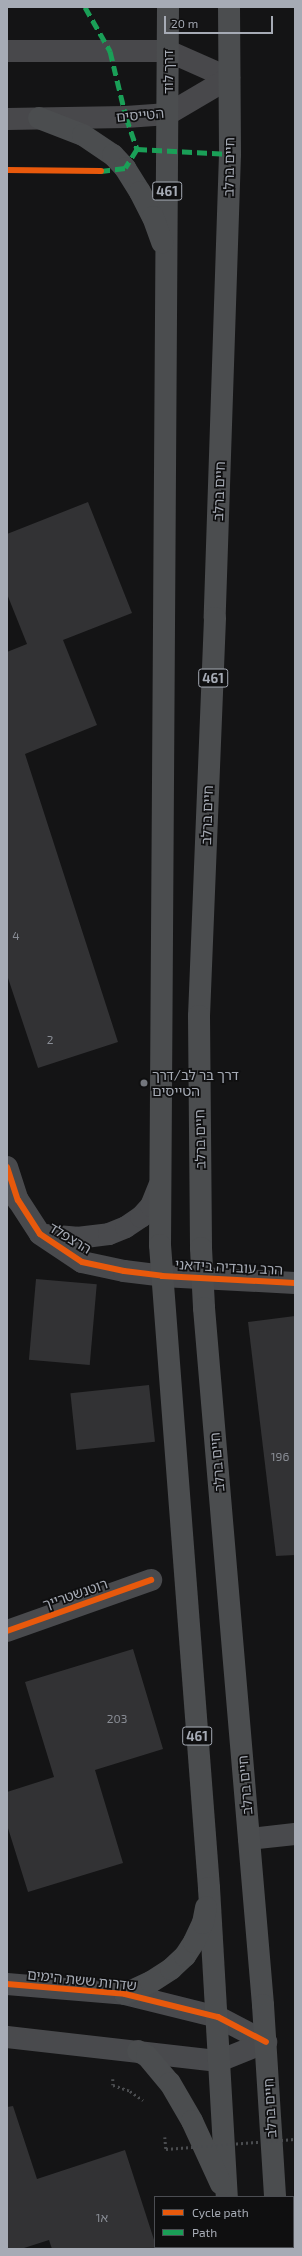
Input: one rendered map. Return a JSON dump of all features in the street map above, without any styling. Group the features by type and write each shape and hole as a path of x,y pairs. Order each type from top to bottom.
{"main road":[{"name":"דרך לוד","path":"168,7 168,114"},
{"name":"461","path":"229,7 229,78"},
{"path":"7,51 168,51 229,78"},
{"name":"הטייסים","path":"7,119 126,117 168,114 229,78"},
{"name":"חיים ברלב","path":"229,78 230,154 215,618 199,1016 202,1277 266,2042 275,2196"},
{"name":"461","path":"168,114 159,1186 162,1276 218,2017 227,2196"},
{"path":"39,118 83,135 99,144 113,155 125,168 153,217 161,240 167,268"},
{"path":"125,1994 151,1982 171,1969 185,1956 194,1942 203,1922 209,1888"},
{"path":"138,2051 147,2056 170,2083 192,2121 227,2196"}],"street":[{"name":"הרצפלד","path":"7,1167 18,1200 40,1234 82,1262 124,1271 162,1276"},
{"path":"40,1234 77,1238 109,1234 126,1227 141,1217 151,1206 159,1186"},
{"name":"הרב עובדיה בידאני","path":"162,1276 295,1283"},
{"name":"רוטנשטרייך","path":"7,1631 151,1580"},
{"path":"249,1839 295,1834"},
{"name":"שדרות ששת הימים","path":"7,1984 125,1994 218,2017 266,2042"},
{"path":"7,2037 220,2061 266,2042"}],"path":[{"path":"113,2085 130,2091 147,2104"},
{"path":"164,2132 166,2149 295,2139"}],"building":[{"path":"88,502 132,613 63,640 97,725 25,754 118,1042 38,1068 7,975 7,652 27,644 7,594 7,534"},
{"path":"36,1279 97,1284 90,1365 29,1360"},
{"path":"295,1316 295,1555 276,1556 248,1322"},
{"path":"149,1385 155,1442 76,1450 70,1393"},
{"path":"133,1649 163,1749 95,1770 123,1863 28,1892 7,1825 7,1792 54,1777 25,1682"},
{"path":"13,2106 37,2179 125,2150 154,2240 154,2248 157,2249 52,2249 49,2240 21,2249 7,2249 7,2107"}],"marked path":[{"path":"85,7 110,51 126,117 137,149 125,168 99,171"},
{"path":"137,149 230,154"}],"cycle path":[{"path":"7,170 101,171"},
{"path":"7,1167 18,1200 40,1234 82,1262 124,1271 162,1276 295,1283"},
{"path":"7,1631 151,1580"},
{"path":"7,1984 125,1994 218,2017 266,2042"}],"place":[{"name":"דרך בר לב/דרך הטייסים","path":"144,1083"}]}
